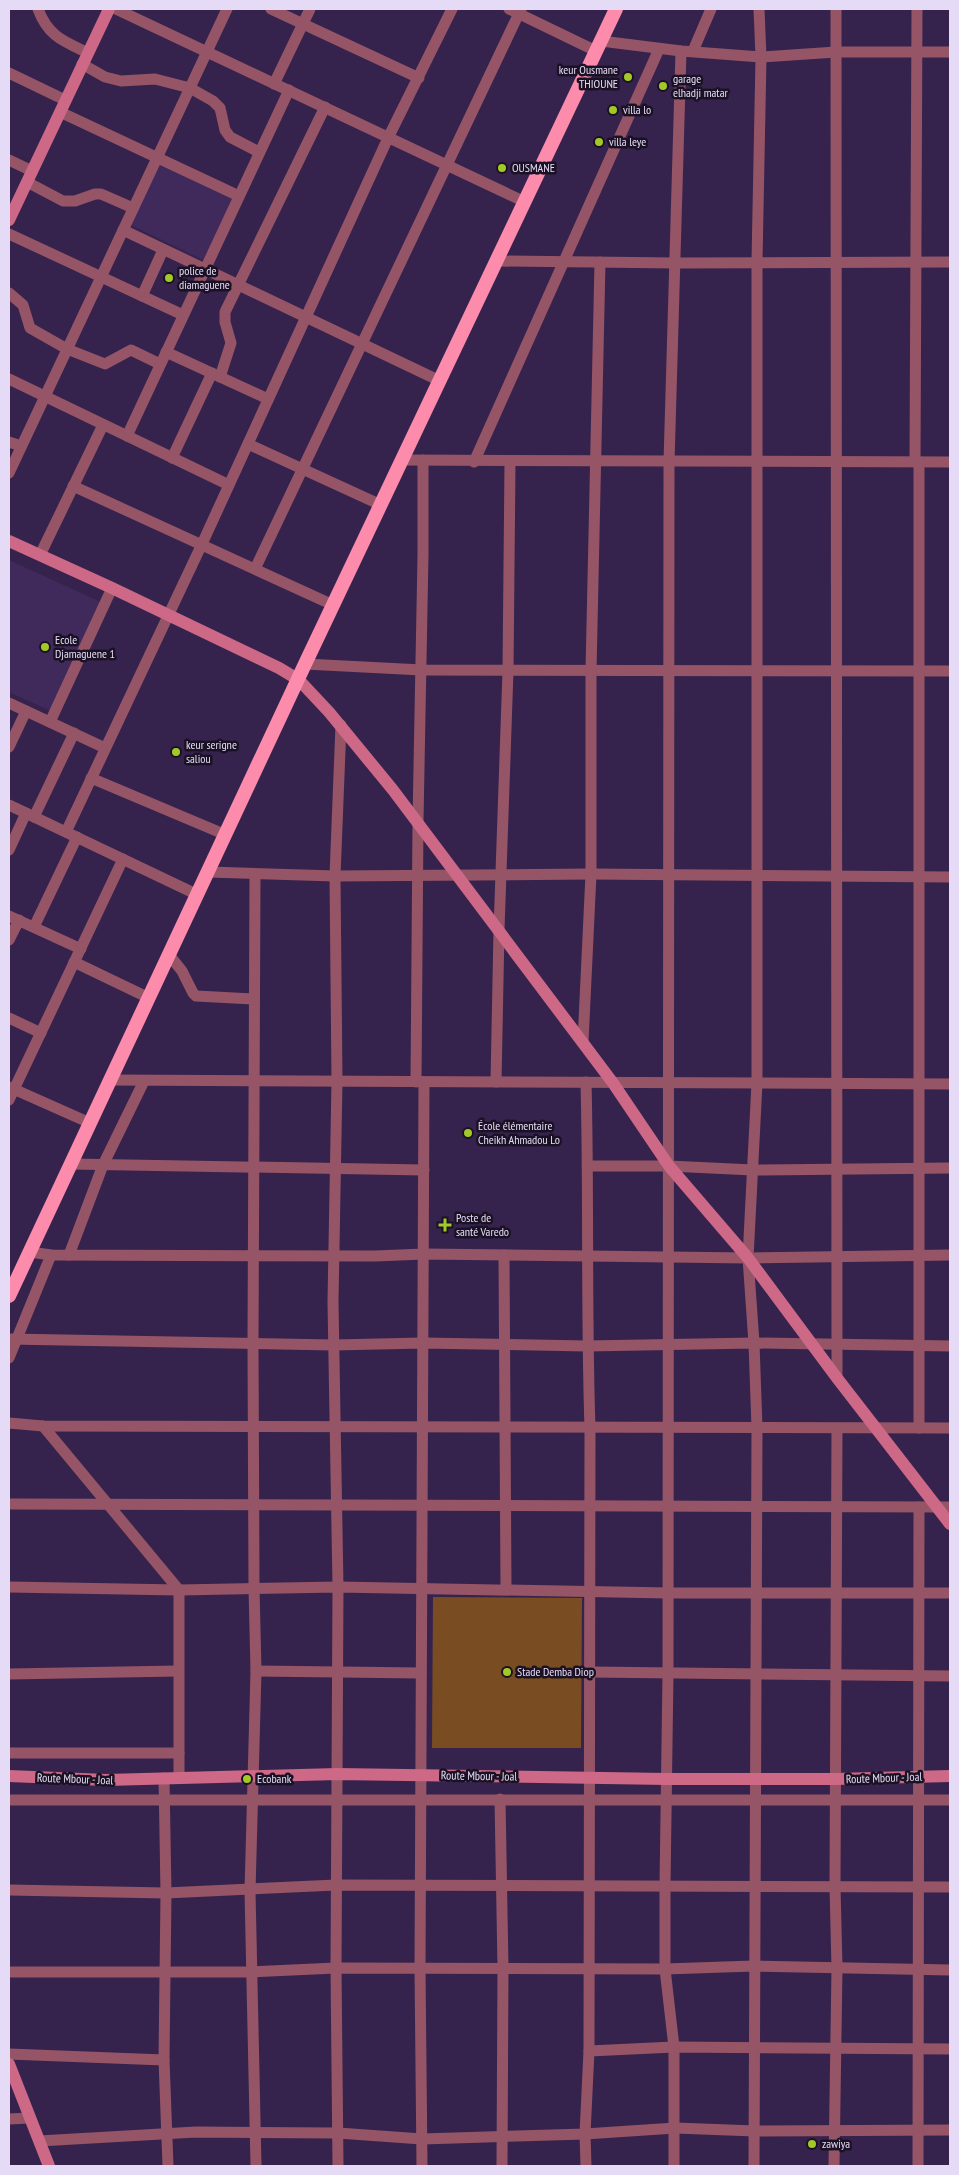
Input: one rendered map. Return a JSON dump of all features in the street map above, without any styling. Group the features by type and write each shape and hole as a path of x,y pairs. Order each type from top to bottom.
{"highway":[{"path":"9,1296 170,956 305,664 616,9"}],"main road":[{"path":"9,220 108,9"},
{"path":"9,541 167,614 279,668 299,680 341,725 418,821 614,1083 669,1166 748,1258 875,1428 944,1507 950,1524"},
{"name":"Route Mbour - Joal","path":"9,1776 106,1780 336,1774 667,1779 835,1779 950,1776"},
{"path":"9,2064 49,2166"}],"street":[{"path":"38,9 50,32 105,77 121,81 155,79 190,88 213,101 220,108 224,130 230,137 259,152"},
{"path":"116,9 525,202"},
{"path":"9,473 227,9"},
{"path":"271,9 419,78"},
{"path":"274,84 310,9"},
{"path":"66,832 167,614 202,544 388,138 452,9"},
{"path":"674,2166 674,2047 665,1969 668,1673 667,1256 669,1166 670,462 675,263 687,51 711,9"},
{"path":"754,2166 757,1506 754,1343 748,1258 757,1083 757,262 761,57 759,9"},
{"path":"836,9 837,1378"},
{"path":"917,9 919,1428"},
{"path":"255,569 363,343 516,10 598,46 761,57 836,52 950,52"},
{"path":"474,462 659,49"},
{"path":"9,73 62,106 157,158 239,196"},
{"path":"127,436 289,90"},
{"path":"172,458 216,375 230,343 225,312 324,107"},
{"path":"9,160 63,201 75,201 95,194 101,194 133,208"},
{"path":"123,230 440,381"},
{"path":"9,234 183,316"},
{"path":"142,296 164,250"},
{"path":"496,262 950,262"},
{"path":"583,1042 591,874 591,671 600,262"},
{"path":"9,293 23,305 30,328 67,349 105,364 131,350 160,364"},
{"path":"166,352 268,399"},
{"path":"9,379 229,485"},
{"path":"40,555 103,424"},
{"path":"9,442 21,446"},
{"path":"248,444 380,505"},
{"path":"402,460 474,462 950,462"},
{"path":"422,2166 420,1886 424,1170 420,1082 417,876 422,670 423,460"},
{"path":"496,1082 508,670 510,462"},
{"path":"73,486 333,605"},
{"path":"50,722 112,588"},
{"path":"305,664 422,670 950,671"},
{"path":"9,703 106,748"},
{"path":"9,747 26,711"},
{"path":"338,2166 336,1774 338,1587 333,1345 337,1080 335,876 341,725"},
{"path":"9,850 74,733"},
{"path":"91,778 226,835"},
{"path":"9,805 198,895"},
{"path":"34,927 77,837"},
{"path":"9,1100 12,1088 41,1033 123,859"},
{"path":"209,872 255,875 335,876 591,874 950,877"},
{"path":"255,875 253,1505 256,1671 250,1891 256,2166"},
{"path":"9,940 14,918 81,949"},
{"path":"170,956 182,971 196,996 254,999"},
{"path":"74,962 149,998"},
{"path":"9,1018 41,1033"},
{"path":"110,1080 950,1084"},
{"path":"69,1254 103,1165 144,1081"},
{"path":"586,1082 588,1166 587,1346 590,1428 590,1886 586,2166"},
{"path":"12,1088 90,1123"},
{"path":"71,1164 424,1170"},
{"path":"588,1166 669,1166 753,1170 950,1168"},
{"path":"30,1252 51,1255 424,1254 748,1258 950,1255"},
{"path":"9,1358 13,1339 51,1255"},
{"path":"504,1255 504,1506 506,1589"},
{"path":"13,1339 333,1345 423,1343 587,1346 754,1343 838,1346 950,1346"},
{"path":"9,1424 43,1426 950,1428"},
{"path":"43,1426 179,1590 179,1778"},
{"path":"834,2166 837,1968 835,1779 837,1428"},
{"path":"9,1504 944,1507"},
{"path":"918,2166 919,1507"},
{"path":"9,1587 179,1590 338,1587 668,1593 950,1593"},
{"path":"9,1674 178,1671"},
{"path":"256,1671 421,1673"},
{"path":"590,1672 950,1676"},
{"path":"9,1753 179,1753"},
{"path":"164,1778 166,1893 164,2060 168,2166"},
{"path":"9,1800 253,1798 756,1801 835,1798 950,1800"},
{"path":"500,1799 503,1885 502,2166"},
{"path":"9,1890 166,1893 250,1891 336,1885 950,1887"},
{"path":"9,1972 251,1972 336,1968 665,1969 754,1966 950,1970"},
{"path":"589,2051 674,2047 950,2049"},
{"path":"9,2054 164,2060"},
{"path":"9,2119 29,2118"},
{"path":"39,2141 167,2134 338,2133 422,2139 585,2134 675,2128 755,2131 950,2130"}],"shaded area":[{"path":"160,162 235,196 203,260 131,225"},
{"name":"Ecole Djamaguene 1","path":"9,560 103,603 51,711 9,692"},
{"name":"Stade Demba Diop","path":"433,1597 582,1598 581,1748 432,1748"}],"place":[{"name":"keur Ousmane THIOUNE","path":"628,77"},
{"name":"garage elhadji matar","path":"663,86"},
{"name":"villa lo","path":"613,110"},
{"name":"villa leye","path":"599,142"},
{"name":"OUSMANE","path":"502,168"},
{"name":"police de diamaguene","path":"169,278"},
{"name":"Ecole Djamaguene 1","path":"45,647"},
{"name":"keur serigne saliou","path":"176,752"},
{"name":"École élémentaire Cheikh Ahmadou Lo","path":"468,1133"},
{"name":"Poste de santé Varedo","path":"445,1225"},
{"name":"Stade Demba Diop","path":"507,1672"},
{"name":"Ecobank","path":"247,1779"},
{"name":"zawiya","path":"812,2144"}]}
